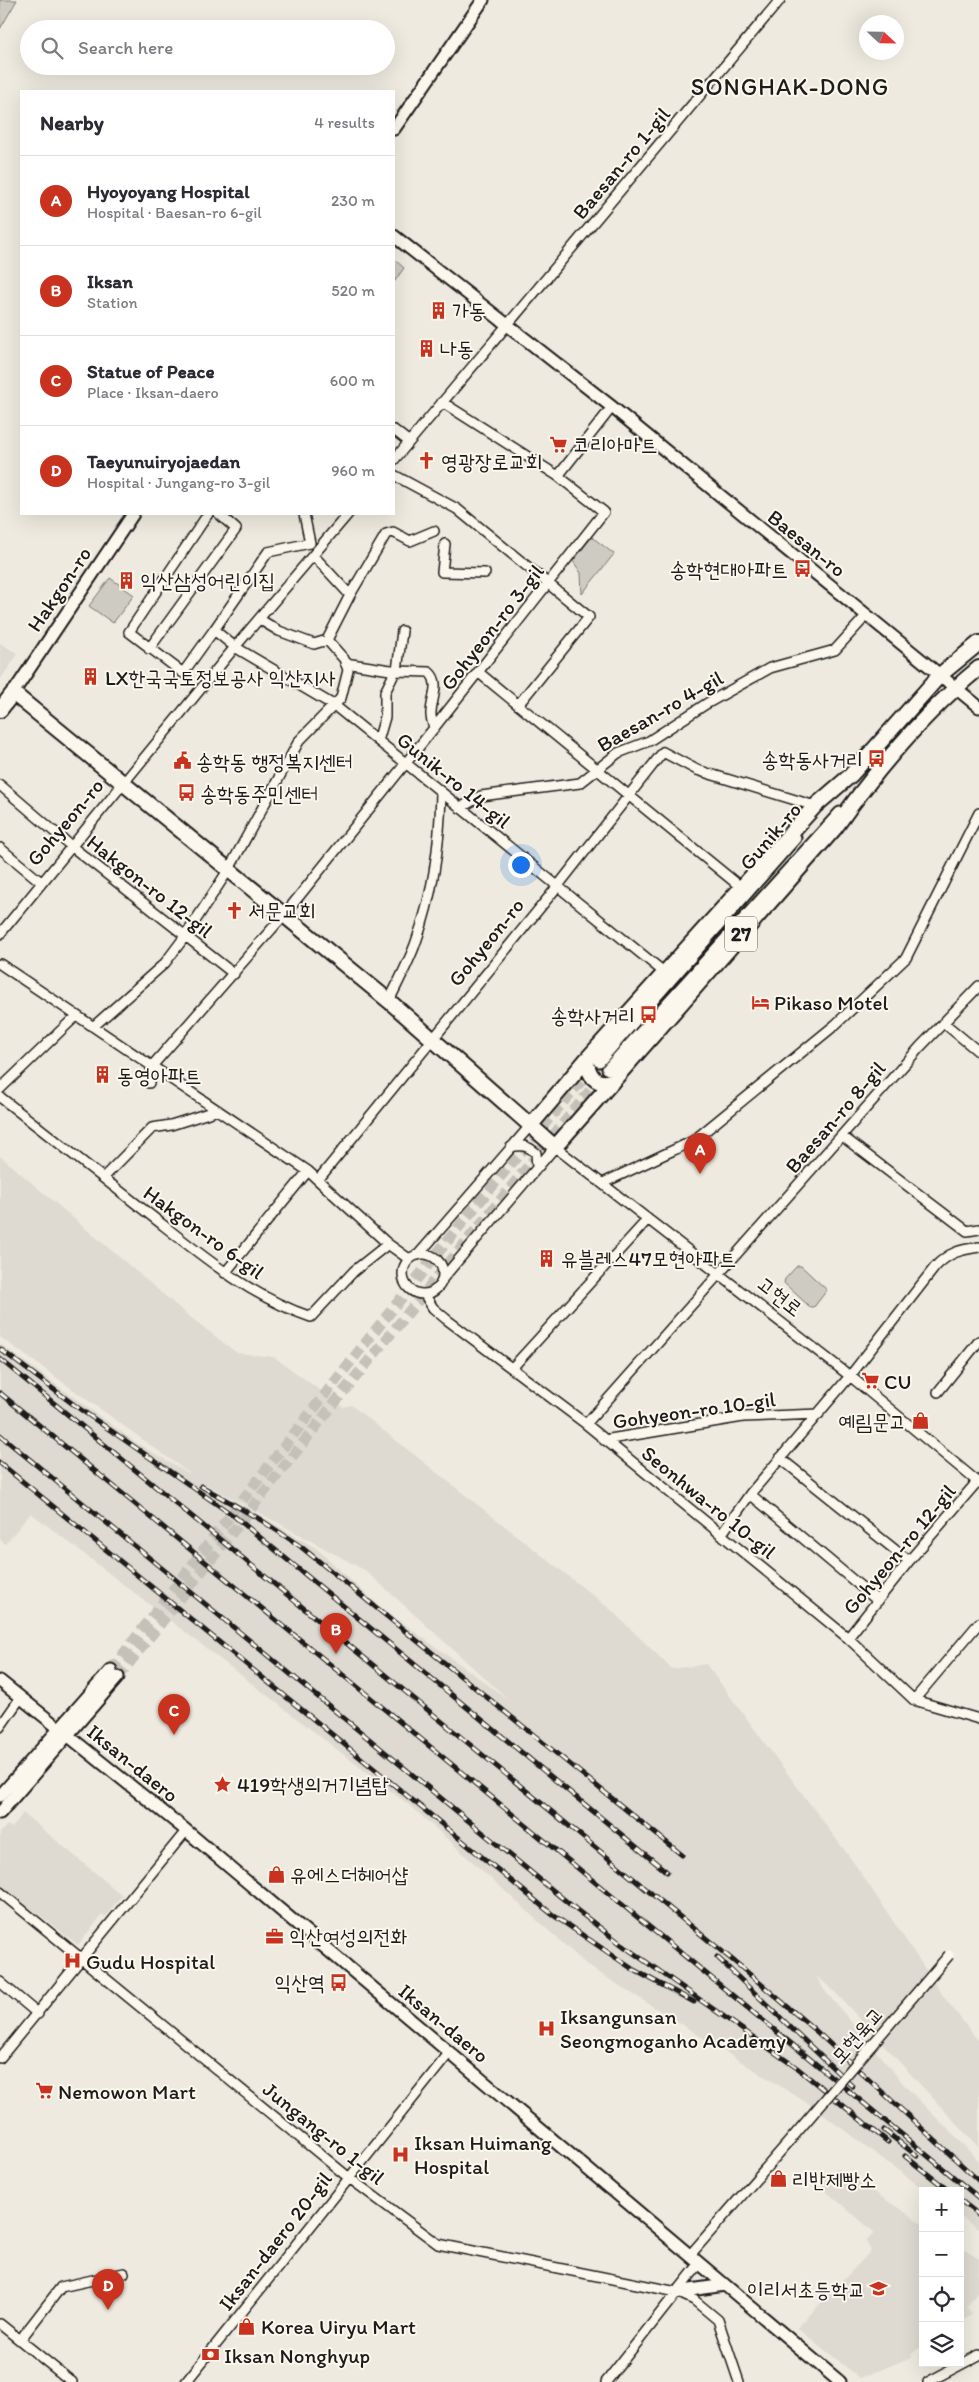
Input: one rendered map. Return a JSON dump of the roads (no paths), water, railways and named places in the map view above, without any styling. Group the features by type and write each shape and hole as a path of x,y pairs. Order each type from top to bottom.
{"main road":[{"name":"Gunik-ro","path":"851,774 940,675 979,643"},
{"name":"27","path":"555,1147 610,1075 835,828 866,783 955,688 979,668"},
{"name":"Hakgon-ro","path":"0,710 13,693"},
{"name":"Gohyeon-ro","path":"13,693 229,869 388,1002 530,1126"},
{"name":"27","path":"530,1126 592,1060 664,973 815,806 851,774"},
{"path":"592,1060 591,1076 602,1084 610,1075"},
{"name":"고현로","path":"530,1126 555,1147"}],"street":[{"path":"395,128 484,0"},
{"name":"Baesan-ro 1-gil","path":"395,459 780,0"},
{"name":"Baesan-ro","path":"395,237 612,407 979,707"},
{"name":"Gohyeon-ro 3-gil","path":"284,915 604,512 558,476 442,402"},
{"path":"558,476 612,407"},
{"path":"395,431 408,441"},
{"path":"395,476 457,509 588,617 518,705"},
{"name":"Hakgon-ro","path":"13,693 132,515"},
{"path":"207,515 129,632 183,673 268,552 310,543 304,515"},
{"path":"149,649 236,529 220,515"},
{"path":"124,783 259,618 347,515"},
{"path":"259,618 279,631 314,644 327,640 350,595 386,534 393,532 410,541 434,531"},
{"path":"445,544 442,572 485,573"},
{"path":"313,555 350,595"},
{"name":"Baesan-ro 4-gil","path":"460,808 480,796 580,783 618,753 649,742 706,704 770,668 835,650 866,616"},
{"name":"Gunik-ro 14-gil","path":"214,630 235,647 335,706 664,973"},
{"path":"378,741 385,717 385,692 393,676 402,631"},
{"path":"94,1026 165,963 186,935 229,869 299,741 341,698 348,670 345,663 327,640"},
{"path":"345,663 394,671 429,672 433,675 436,687 431,715 434,728"},
{"path":"478,672 742,888"},
{"name":"Gohyeon-ro","path":"318,1180 433,1040 663,752"},
{"name":"Gunik-ro","path":"663,752 696,770 815,806"},
{"name":"Gunik-ro","path":"592,1060 851,774"},
{"name":"Gohyeon-ro","path":"0,934 124,783"},
{"name":"Hakgon-ro 12-gil","path":"0,785 71,846 234,974"},
{"path":"388,1002 416,942 431,885 440,832 440,793"},
{"path":"603,1183 693,1141 835,1025 906,958 979,813"},
{"path":"0,848 42,882"},
{"path":"150,1082 152,1066 284,915"},
{"path":"0,964 308,1171 388,1244 409,1259"},
{"name":"Baesan-ro 8-gil","path":"586,1424 842,1136 979,986"},
{"path":"0,1089 76,1016"},
{"path":"944,1023 979,1052"},
{"name":"Hakgon-ro 6-gil","path":"0,1097 225,1273 267,1299 311,1316 354,1271 388,1244"},
{"path":"103,1178 152,1128 171,1125 218,1110"},
{"path":"530,1126 418,1255 409,1259 404,1268 404,1281 412,1292 425,1295 437,1289 443,1278 555,1147"},
{"path":"842,1136 967,1231 979,1229"},
{"path":"511,1147 528,1146 536,1153 537,1167"},
{"name":"고현로","path":"555,1147 850,1376 978,1483"},
{"path":"225,1273 308,1171"},
{"path":"512,1368 648,1219"},
{"path":"721,1535 750,1494 819,1414 945,1256 956,1250 979,1247"},
{"path":"418,1255 431,1256 437,1260 441,1265 443,1278"},
{"name":"Seonhwa-ro 10-gil","path":"425,1295 433,1308 446,1319 586,1424 848,1638 914,1700 979,1719"},
{"path":"938,1392 979,1341"},
{"name":"Gohyeon-ro 10-gil","path":"604,1440 743,1417 819,1414"},
{"path":"780,1458 909,1561"},
{"name":"Gohyeon-ro 12-gil","path":"848,1638 909,1561 978,1483"},
{"path":"750,1494 878,1601"},
{"path":"914,1700 979,1623"},
{"path":"0,1796 59,1726 114,1673 69,1735 0,1813"},
{"name":"Iksan-daero","path":"0,1681 59,1726 186,1831 840,2382"},
{"path":"0,1727 21,1698"},
{"path":"0,2058 38,2014 186,1831"},
{"name":"Jungang-ro 1-gil","path":"0,1892 83,1958 348,2177 438,2244 677,2292 694,2300 718,2320 739,2382"},
{"name":"모현육교","path":"690,2255 949,1955"},
{"path":"0,1982 38,2014"},
{"name":"Iksan-daero 20-gil","path":"186,2382 348,2177 450,2052"},
{"path":"606,2382 700,2263"},
{"path":"20,2340 61,2287 124,2273"},
{"path":"677,2292 725,2285"},
{"path":"0,2324 72,2382"},
{"path":"928,2382 979,2355"}],"tunnel":[{"path":"111,1670 409,1289 469,1214 594,1066"},
{"path":"118,1677 344,1391 608,1069"}],"railway":[{"path":"0,1349 77,1407 234,1516 667,1872"},
{"path":"0,1359 741,1967 816,2031 979,2181"},
{"path":"0,1393 979,2198"},
{"path":"0,1435 578,1911 625,1947 797,2068 888,2142"},
{"path":"0,1463 553,1915 634,1970 694,2002"},
{"path":"201,1486 261,1520 300,1546 682,1855"},
{"path":"717,1957 852,2086"},
{"path":"884,2130 917,2156"},
{"path":"905,2156 944,2187"},
{"path":"964,2203 979,2215"}],"place":[{"name":"가동","path":"438,310"},
{"name":"나동","path":"426,348"},
{"name":"코리아마트","path":"559,444"},
{"name":"영광장로교회","path":"427,461"},
{"name":"송학현대아파트","path":"802,569"},
{"name":"익산삼성어린이집","path":"126,580"},
{"name":"LX한국국토정보공사 익산지사","path":"91,677"},
{"name":"송학동사거리","path":"877,759"},
{"name":"송학동 행정복지센터","path":"182,761"},
{"name":"송학동주민센터","path":"186,793"},
{"name":"서문교회","path":"234,910"},
{"name":"Pikaso Motel","path":"760,1002"},
{"name":"송학사거리","path":"649,1015"},
{"name":"동영아파트","path":"103,1075"},
{"name":"Hyoyoyang Hospital","path":"700,1174"},
{"name":"유블레스47모현아파트","path":"547,1258"},
{"name":"CU","path":"870,1381"},
{"name":"예림문고","path":"920,1421"},
{"name":"Iksan","path":"336,1654"},
{"name":"Statue of Peace","path":"174,1735"},
{"name":"419학생의거기념탑","path":"223,1784"},
{"name":"유에스더헤어샵","path":"276,1874"},
{"name":"익산여성의전화","path":"275,1936"},
{"name":"Gudu Hospital","path":"72,1961"},
{"name":"익산역","path":"339,1982"},
{"name":"Iksangunsan Seongmoganho Academy","path":"546,2028"},
{"name":"Nemowon Mart","path":"44,2091"},
{"name":"Iksan Huimang Hospital","path":"400,2154"},
{"name":"리반제빵소","path":"778,2179"},
{"name":"이리서초등학교","path":"879,2289"},
{"name":"Taeyunuiryojaedan","path":"108,2310"},
{"name":"Korea Uiryu Mart","path":"247,2326"},
{"name":"Iksan Nonghyup","path":"210,2355"}],"district":[{"name":"SONGHAK-DONG","path":"790,86"}]}
